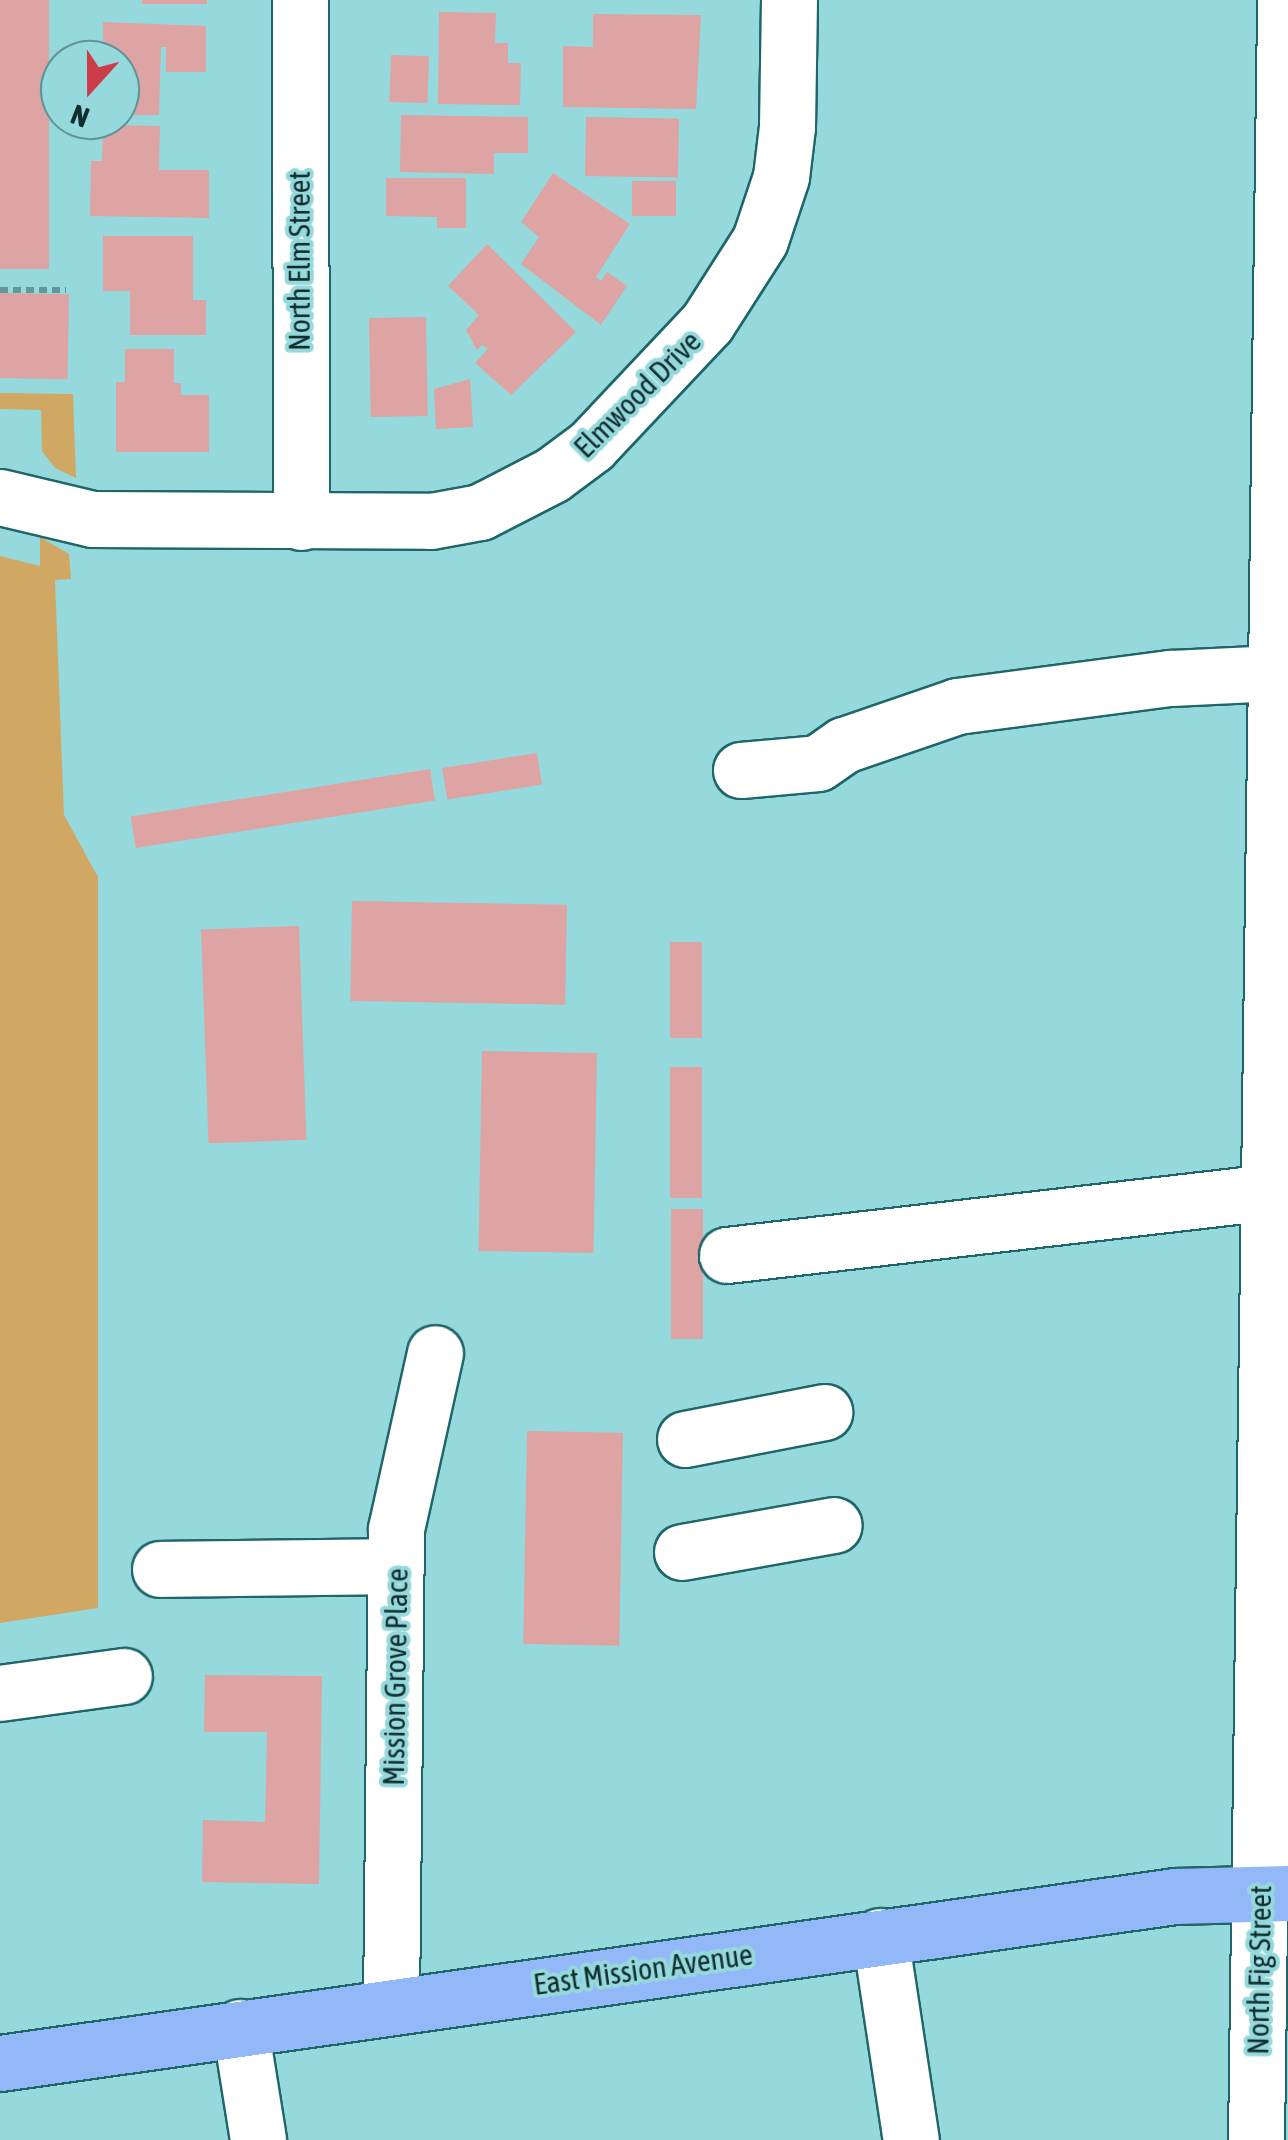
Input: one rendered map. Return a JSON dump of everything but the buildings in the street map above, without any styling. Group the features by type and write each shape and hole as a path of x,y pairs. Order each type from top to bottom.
{"main road":[{"name":"East Mission Avenue","path":"0,2062 1174,1896 1274,1893"}],"street":[{"name":"North Elm Street","path":"300,0 301,522"},
{"name":"Elmwood Drive","path":"0,497 92,519 301,522 431,521 516,496 590,446 707,324 760,240 780,177 789,0"},
{"name":"North Fig Street","path":"1256,2140 1274,1893 1270,1192 1276,673 1283,517 1285,0"},
{"path":"742,770 818,763 844,745 957,706 1172,678 1276,673"},
{"path":"727,1255 1270,1192"},
{"name":"Mission Grove Place","path":"391,2006 396,1529 435,1352"},
{"path":"685,1439 824,1412"},
{"path":"682,1552 834,1525"},
{"path":"160,1568 396,1566"},
{"path":"0,1693 124,1676"},
{"path":"880,1936 910,2140"},
{"path":"240,2028 258,2140"}],"path":[{"path":"0,290 66,290"}],"shaded area":[{"path":"0,393 73,394 76,478 55,468 42,451 41,410 0,409"},
{"path":"40,537 69,554 71,579 55,580 64,815 98,877 98,1608 0,1623 0,556 40,566"}]}
